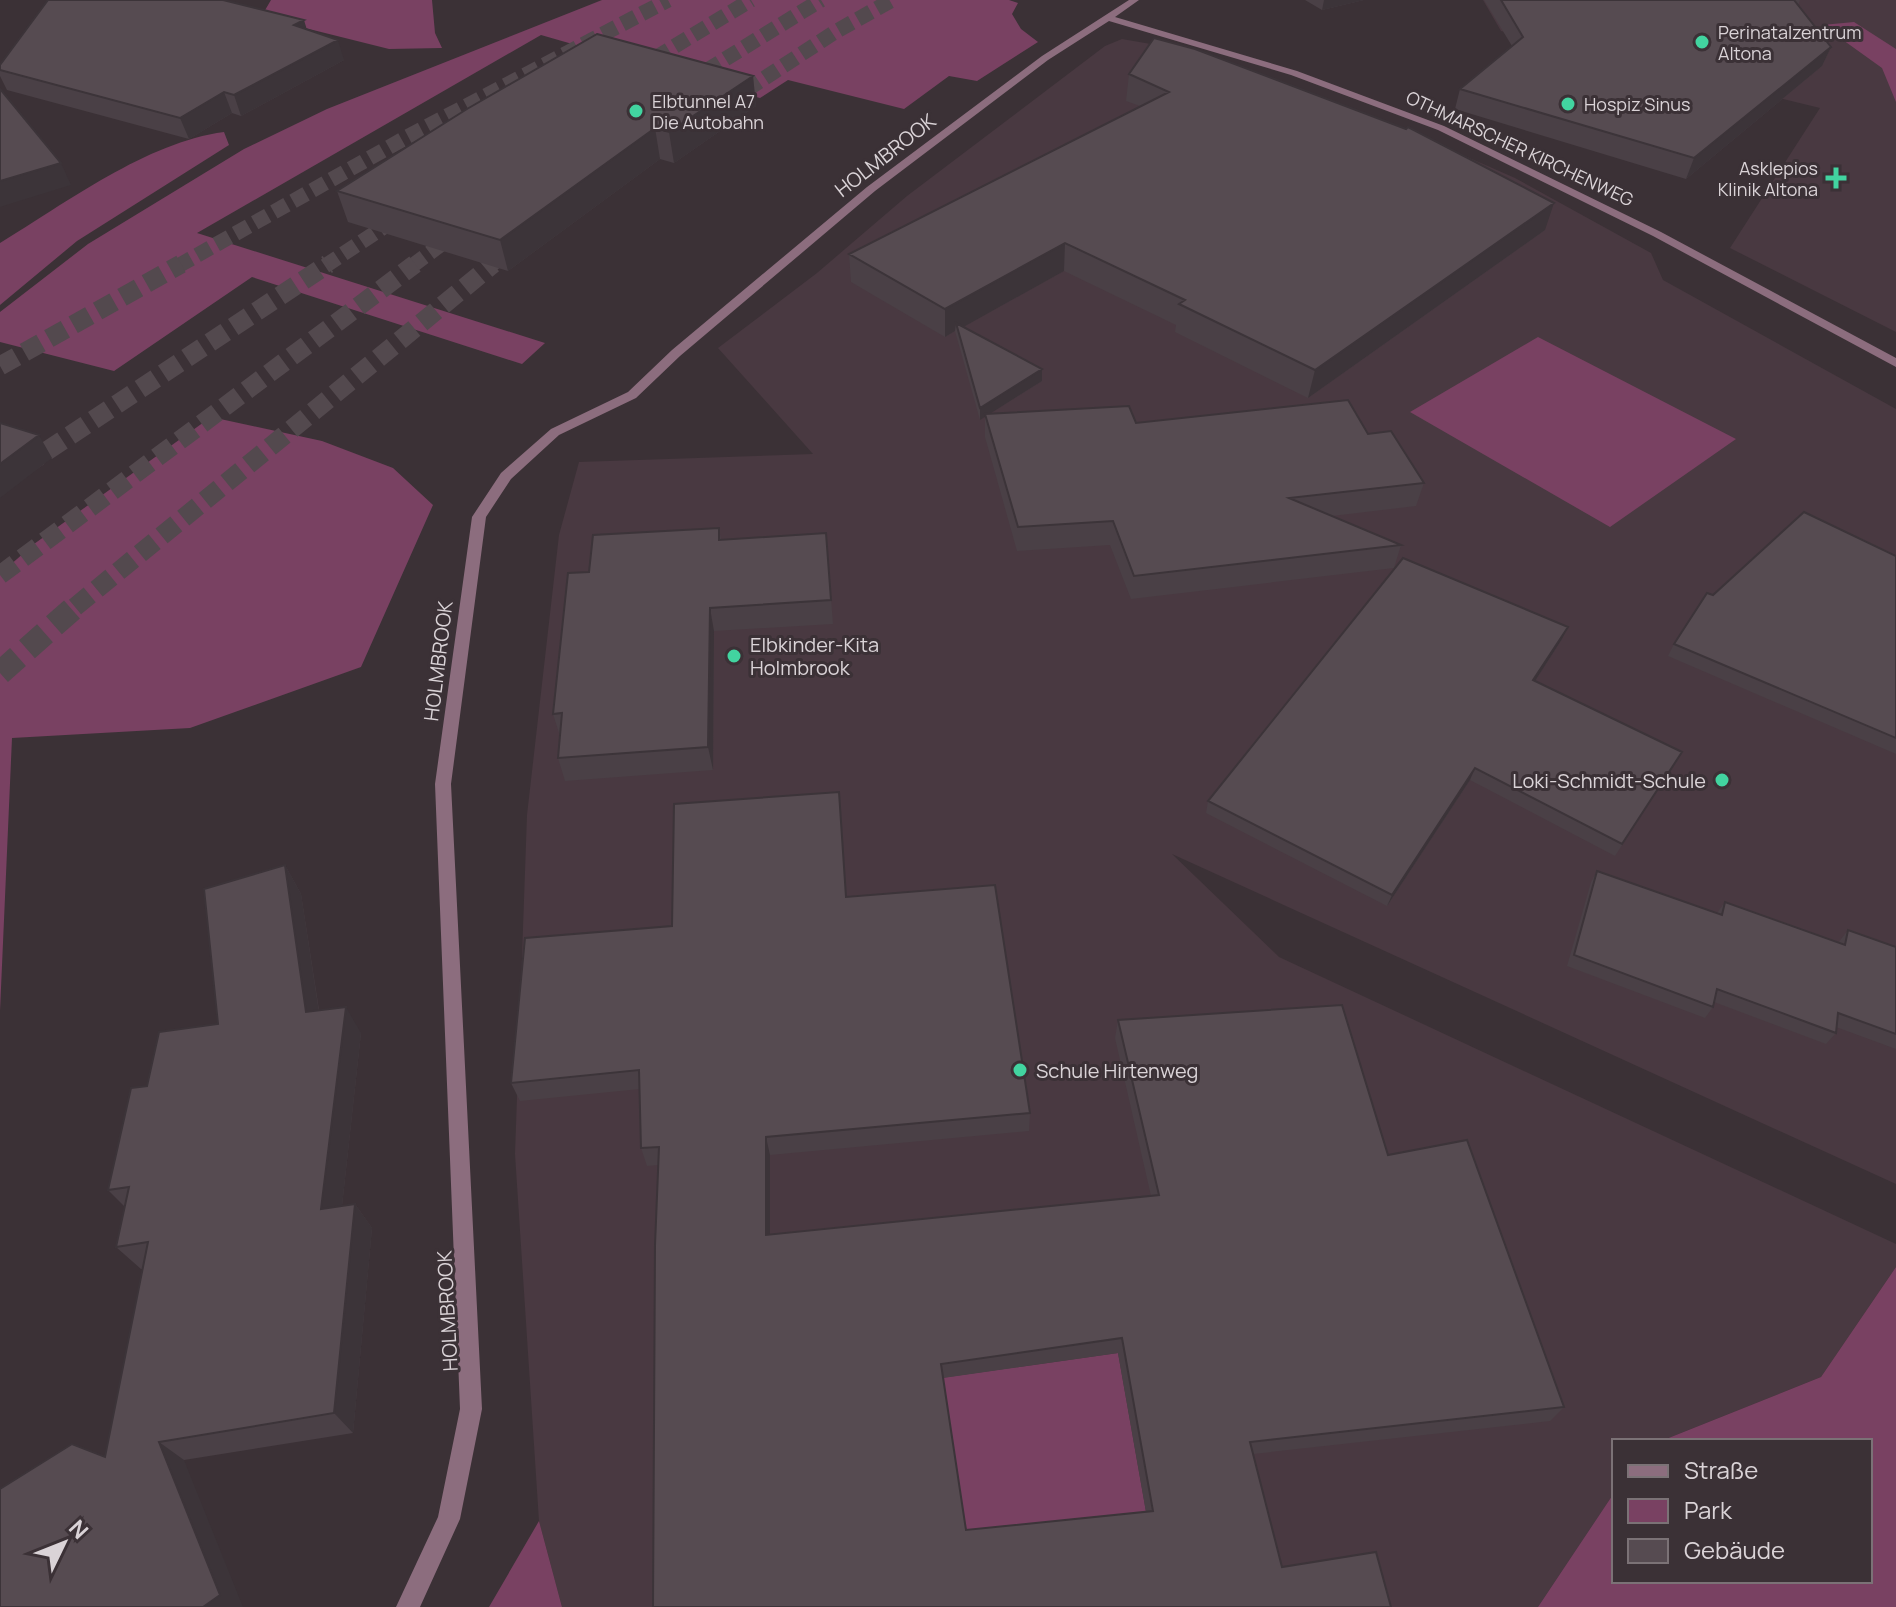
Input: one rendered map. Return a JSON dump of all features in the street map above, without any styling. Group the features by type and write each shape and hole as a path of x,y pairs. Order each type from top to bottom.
{"street":[{"name":"HOLMBROOK","path":"408,1607 449,1519 471,1409 443,784 479,517 506,476 555,432 632,395 676,353 871,189 1045,58 1135,0"},
{"name":"OTHMARSCHER KIRCHENWEG","path":"1106,17 1294,73 1441,128 1657,234 1896,363"}],"shaded area":[{"name":"Asklepios Klinik Altona","path":"1483,0 1896,0 1896,332 1730,248 1820,108 1501,31"},
{"name":"Schule Hirtenweg","path":"1122,39 1168,47 1399,127 1515,178 1651,253 1663,280 1896,409 1896,1184 1172,854 1279,957 1896,1244 1896,1267 1821,1377 1666,1439 1612,1439 1612,1496 1538,1607 562,1607 539,1521 515,1154 527,815 559,535 579,462 813,454 718,348 817,273 907,196 1105,46"}],"green space":[{"path":"271,0 432,0 435,33 442,48 389,49 261,17"},
{"path":"602,0 1009,0 1018,3 1012,14 1021,29 1038,42 977,81 949,76 904,109 788,80 760,98 541,35 197,233 545,343 522,364 252,277 114,371 0,342 0,312 88,244 244,149 327,109"},
{"path":"1854,22 1896,49 1896,102 1882,68 1822,25"},
{"path":"224,132 229,145 77,241 0,305 0,243 137,161 195,138"},
{"path":"1538,337 1736,439 1610,527 1410,412"},
{"path":"211,417 322,441 393,468 433,505 361,667 190,728 12,738 0,1011 0,574 34,544"},
{"path":"1896,1267 1896,1607 1538,1607 1612,1496 1612,1583 1872,1583 1872,1439 1666,1439 1821,1377"},
{"path":"1118,1353 1148,1523 966,1542 941,1378"},
{"path":"539,1521 562,1607 489,1607"}],"building":[{"path":"48,0 223,0 304,20 294,25 338,40 234,95 224,92 180,118 0,70 0,65"},
{"path":"1501,0 1794,0 1831,47 1694,158 1460,89 1523,37"},
{"path":"597,34 753,76 669,132 655,128 500,240 337,191 467,109"},
{"path":"1154,38 1195,49 1406,129 1408,127 1554,203 1315,370 1179,304 1185,300 1065,243 945,309 849,254 1169,92 1129,74"},
{"path":"0,89 61,163 0,181"},
{"path":"956,323 1042,369 980,408"},
{"path":"1348,400 1368,434 1391,431 1424,483 1289,498 1401,545 1134,576 1113,521 1018,527 985,414 1129,406 1136,423"},
{"path":"0,423 39,435 0,464"},
{"path":"1804,512 1896,556 1896,738 1674,644 1707,593 1713,595"},
{"path":"719,528 719,540 826,533 831,600 710,608 708,747 558,758 562,713 553,714 568,573 589,572 593,535"},
{"path":"1403,558 1568,627 1533,680 1682,752 1622,844 1475,768 1392,895 1208,801"},
{"path":"839,792 846,897 995,885 1030,1113 766,1137 766,1235 1159,1195 1118,1020 1342,1005 1388,1155 1467,1140 1564,1407 1250,1442 1282,1567 1376,1552 1391,1607 653,1607 655,1245 659,1147 641,1148 639,1070 511,1083 525,938 672,926 674,804","holes":["1122,1338 1153,1511 966,1530 941,1364"]},
{"path":"285,865 306,1012 346,1007 321,1209 355,1204 334,1413 159,1442 220,1595 203,1607 0,1607 0,1489 72,1444 105,1457 148,1242 116,1247 129,1187 108,1190 131,1088 147,1086 159,1032 218,1024 204,889"},
{"path":"1597,871 1722,915 1725,902 1845,945 1848,930 1896,947 1896,1034 1838,1013 1836,1033 1717,989 1713,1007 1574,955"}],"tunnel":[{"path":"178,266 407,137 668,0"},
{"path":"637,69 751,0"},
{"path":"688,82 821,0"},
{"path":"728,102 835,32 892,0"},
{"path":"325,266 405,213"},
{"path":"412,266 459,231"},
{"path":"490,266 516,245"},
{"path":"0,366 181,264"},
{"path":"0,482 328,264"},
{"path":"0,575 415,264"},
{"path":"75,607 493,264"},
{"path":"0,673 77,605"}],"place":[{"name":"Perinatalzentrum Altona","path":"1702,42"},
{"name":"Hospiz Sinus","path":"1568,104"},
{"name":"Elbtunnel A7 Die Autobahn","path":"636,111"},
{"name":"Asklepios Klinik Altona","path":"1836,178"},
{"name":"Elbkinder-Kita Holmbrook","path":"734,656"},
{"name":"Loki-Schmidt-Schule","path":"1722,780"},
{"name":"Schule Hirtenweg","path":"1020,1070"}]}
